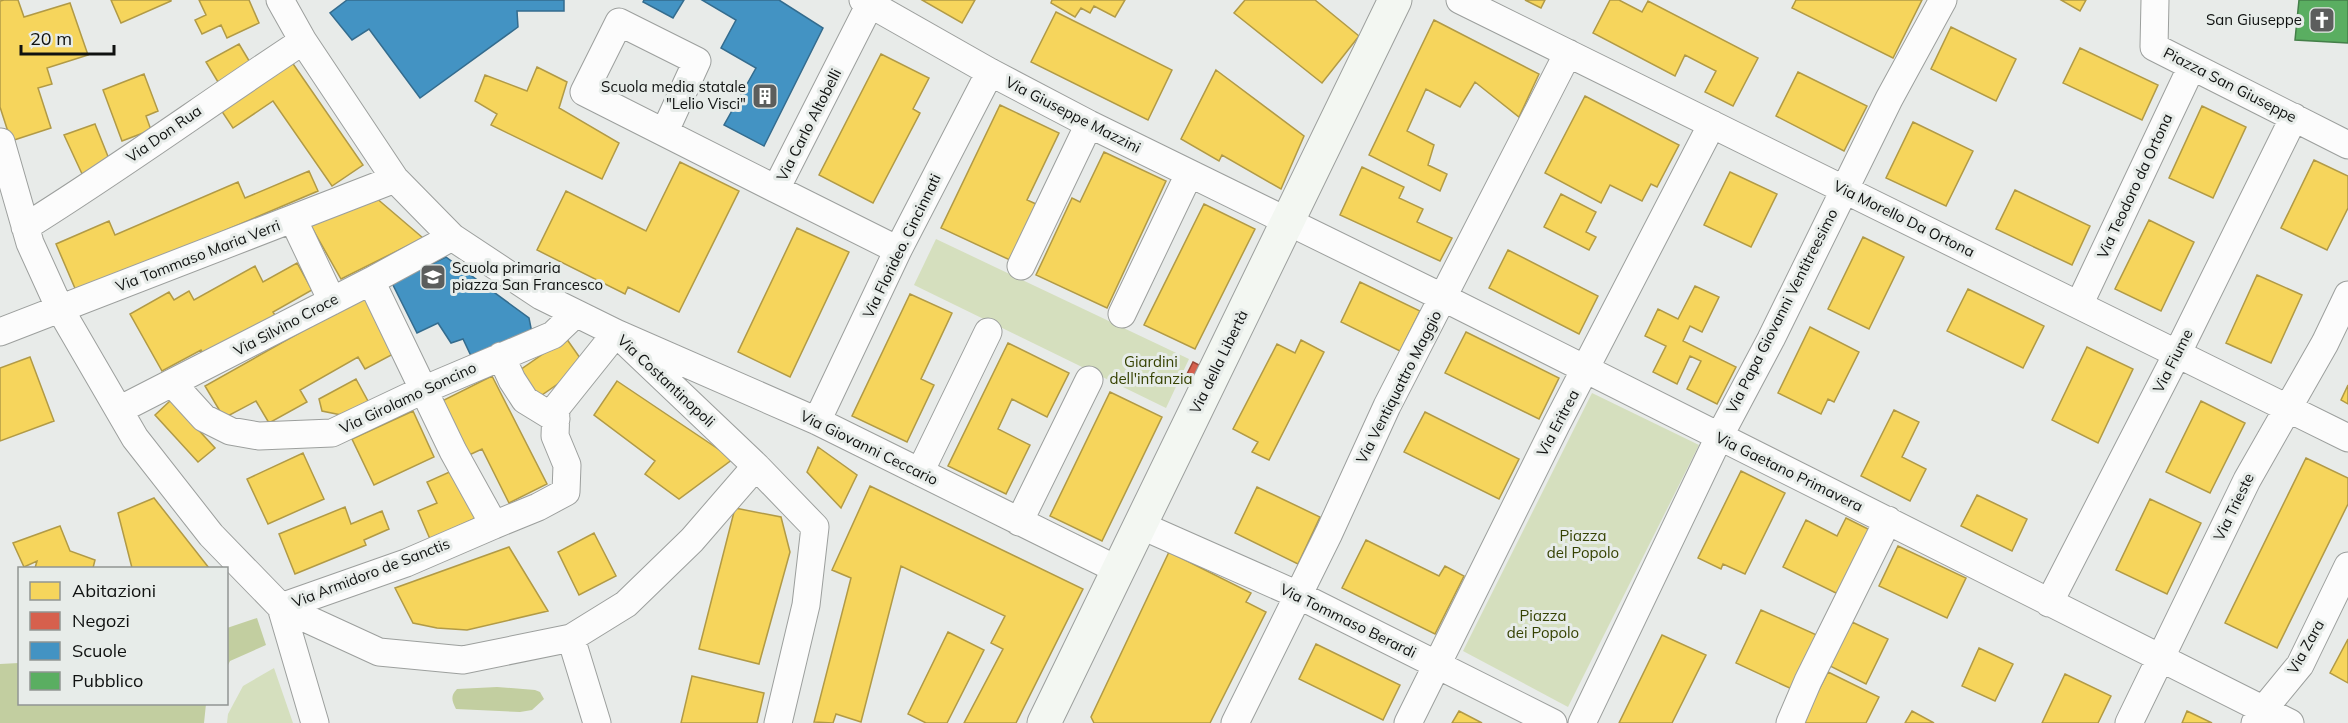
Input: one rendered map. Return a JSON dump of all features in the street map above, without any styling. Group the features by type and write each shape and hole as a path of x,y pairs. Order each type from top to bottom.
{"main road":[{"name":"Via della Libertà","path":"1044,723 1395,0"}],"street":[{"name":"Via Costantinopoli","path":"280,0 303,41 395,179 452,237 541,296 616,333 756,466 815,527 806,605 778,723"},
{"name":"Via Morello Da Ortona","path":"1460,0 2348,438"},
{"name":"Via Papa Giovanni Ventitreesimo","path":"1582,723 1719,437 1771,339 1843,189 1943,0"},
{"name":"Piazza San Giuseppe","path":"2154,0 2154,47 2191,68 2348,145"},
{"name":"Via Giuseppe Mazzini","path":"867,2 990,72 1089,124 1288,222"},
{"name":"Via Carlo Altobelli","path":"867,2 776,189 898,250"},
{"name":"Via Don Rua","path":"25,227 303,41"},
{"name":"Via Ventiquattro Maggio","path":"1235,723 1387,406 1568,53"},
{"name":"Via Teodoro da Ortona","path":"2079,305 2191,68"},
{"name":"Via Florideo. Cincinnati","path":"818,421 898,250 990,72"},
{"name":"Via Fiume","path":"2049,603 2177,354 2294,117"},
{"path":"1022,266 1089,124"},
{"name":"Via Eritrea","path":"1408,723 1438,666 1486,563 1712,124"},
{"path":"665,131 776,189"},
{"path":"1,142 30,243 60,309 135,438 211,535 281,607 379,652 463,660 571,638 626,604 692,540 756,466"},
{"path":"1122,314 1189,174"},
{"name":"Via Tommaso Maria Verri","path":"0,332 395,179"},
{"path":"293,219 332,301"},
{"name":"Via Gaetano Primavera","path":"1288,222 2162,658 2259,716 2290,723"},
{"name":"Via Silvino Croce","path":"119,410 173,384 452,237"},
{"path":"371,281 453,451 494,525"},
{"name":"Via Trieste","path":"2129,723 2247,480 2325,343 2348,296"},
{"name":"Via Girolamo Soncino","path":"173,384 204,418 230,431 260,436 332,433 423,390 553,335 574,314"},
{"path":"920,472 987,332"},
{"path":"556,419 556,408 616,333"},
{"name":"Via Giovanni Ceccario","path":"616,333 818,421 1118,570"},
{"path":"501,356 512,380 525,400 556,419"},
{"path":"1019,522 1089,380"},
{"name":"Via Armidoro de Sanctis","path":"281,607 406,563 538,507 566,492 567,465 555,436 556,419"},
{"path":"1790,723 1813,670 1888,520"},
{"name":"Via Tommaso Berardi","path":"1140,525 1298,595 1553,723"},
{"name":"Via Zara","path":"2259,716 2300,665 2348,566"},
{"path":"281,607 315,723"},
{"path":"571,638 597,723"}],"green space":[{"name":"Giardini dell'infanzia","path":"936,239 1189,359 1166,408 914,285"},
{"name":"Piazza dei Popolo","path":"1592,393 1699,445 1568,707 1463,651"},
{"path":"257,618 266,645 230,661 228,665 228,628"},
{"path":"18,663 18,705 206,705 204,723 0,723 0,664"},
{"path":"274,668 293,723 227,723 228,714 243,686"},
{"path":"497,687 535,690 540,692 544,699 532,710 520,712 456,709 453,703 452,699 457,689"}],"building: Abitazioni":[{"path":"18,0 24,17 70,3 88,55 47,68 52,84 38,88 51,128 11,141 0,107 0,1"},
{"path":"111,0 171,0 171,1 121,23"},
{"path":"199,0 249,0 259,23 227,38 221,25 202,34 195,20 206,15"},
{"path":"922,0 975,0 962,23"},
{"path":"1052,0 1125,0 1115,17 1094,6 1090,13 1081,8 1075,17 1051,3"},
{"path":"1245,0 1315,0 1359,36 1322,83 1234,13"},
{"path":"1525,0 1545,0 1541,8"},
{"path":"1610,0 1619,0 1642,12 1648,1 1758,58 1733,106 1705,92 1716,71 1685,55 1675,76 1593,33"},
{"path":"1796,0 1922,0 1893,58 1792,8"},
{"path":"2061,0 2086,0 2080,11"},
{"path":"1056,12 1172,70 1148,120 1031,62"},
{"path":"1434,20 1539,74 1519,117 1475,82 1460,107 1426,89 1407,131 1434,145 1428,165 1447,174 1440,191 1369,155"},
{"path":"1951,27 2016,59 1996,101 1931,69"},
{"path":"239,44 251,64 218,82 206,62"},
{"path":"2080,48 2158,85 2142,120 2063,83"},
{"path":"881,54 929,78 913,109 920,113 873,203 819,175"},
{"path":"289,58 363,165 332,186 273,101 233,128 219,107"},
{"path":"537,67 567,82 559,108 619,143 602,179 491,125 497,114 475,101 485,75 527,91"},
{"path":"1216,70 1304,136 1281,189 1222,155 1219,161 1181,139"},
{"path":"1798,72 1867,106 1844,151 1776,116"},
{"path":"144,74 158,111 146,116 151,130 122,141 103,90"},
{"path":"1585,96 1679,145 1657,187 1651,184 1642,201 1610,185 1601,203 1545,173"},
{"path":"1000,105 1059,133 1027,200 1036,204 1010,260 941,228"},
{"path":"2202,106 2246,127 2213,198 2169,178"},
{"path":"1913,122 1973,151 1946,206 1886,178"},
{"path":"95,124 109,159 83,176 64,135"},
{"path":"1104,152 1166,181 1107,308 1036,275 1072,198 1080,202"},
{"path":"2314,160 2348,176 2348,208 2327,250 2281,228"},
{"path":"680,162 739,191 679,312 628,287 625,294 537,250 566,191 646,231"},
{"path":"1362,167 1404,187 1399,198 1423,209 1417,222 1452,238 1440,261 1340,215"},
{"path":"309,171 318,191 77,293 56,244 109,221 115,235 238,182 245,198"},
{"path":"1730,172 1777,194 1751,247 1704,225"},
{"path":"2015,190 2090,226 2072,265 1996,229"},
{"path":"1561,194 1596,212 1586,232 1596,237 1589,250 1544,227"},
{"path":"375,197 423,238 341,279 311,226"},
{"path":"1204,204 1255,229 1195,349 1144,325"},
{"path":"2149,220 2194,242 2161,311 2115,289"},
{"path":"797,228 849,252 790,377 738,352"},
{"path":"1863,237 1904,257 1869,329 1828,309"},
{"path":"1508,250 1598,296 1579,334 1489,288"},
{"path":"297,263 312,290 273,312 276,317 204,356 201,350 162,371 130,314 169,292 174,300 189,291 194,300 255,266 263,282"},
{"path":"2257,275 2302,295 2271,363 2226,343"},
{"path":"1360,282 1420,311 1400,351 1341,322"},
{"path":"1695,286 1719,297 1702,332 1690,326 1683,341 1736,367 1717,404 1687,389 1701,361 1690,356 1677,384 1653,372 1666,346 1645,336 1658,309 1678,319"},
{"path":"1968,289 2044,326 2023,368 1947,331"},
{"path":"910,294 952,313 921,379 934,385 907,442 852,416"},
{"path":"365,296 397,352 365,369 358,357 300,390 307,402 269,423 256,401 224,418 205,386"},
{"path":"1810,327 1859,352 1834,402 1828,399 1821,414 1778,393"},
{"path":"1466,332 1559,378 1539,419 1445,373"},
{"path":"566,338 585,365 539,397 520,370"},
{"path":"1301,340 1324,352 1269,460 1252,452 1258,442 1233,429 1277,344 1295,353"},
{"path":"1008,343 1069,373 1047,417 1012,399 998,429 1030,445 1006,494 948,466"},
{"path":"2087,347 2133,369 2098,443 2052,420"},
{"path":"30,357 54,421 0,441 0,368"},
{"path":"492,376 547,484 509,503 482,449 467,456 440,402"},
{"path":"356,379 369,403 346,416 322,411 319,399"},
{"path":"617,381 733,459 679,499 645,474 655,461 594,415"},
{"path":"2348,385 2348,404 2341,400"},
{"path":"1110,392 1162,417 1102,541 1050,516"},
{"path":"171,400 215,448 198,462 155,415"},
{"path":"2201,401 2245,423 2210,493 2166,472"},
{"path":"1894,410 1919,422 1902,457 1926,469 1910,501 1861,476"},
{"path":"413,411 434,457 374,485 352,439"},
{"path":"1425,412 1519,459 1499,499 1404,452"},
{"path":"818,447 857,475 841,508 807,472"},
{"path":"303,453 324,499 268,524 247,479"},
{"path":"2306,458 2348,478 2348,504 2277,648 2225,623"},
{"path":"454,470 476,518 430,539 418,511 437,503 427,482"},
{"path":"1741,471 1785,493 1745,574 1723,564 1721,569 1698,558"},
{"path":"870,486 1083,589 1016,723 964,723 1003,649 991,643 1005,616 901,566 861,722 836,714 833,723 814,722 851,578 832,570"},
{"path":"1257,487 1320,517 1298,564 1235,533"},
{"path":"1977,495 2027,519 2012,551 1961,526"},
{"path":"154,498 208,567 132,567 118,513"},
{"path":"2150,499 2201,523 2167,594 2116,570"},
{"path":"345,507 351,524 382,511 389,529 364,540 366,545 295,574 279,534"},
{"path":"735,508 781,517 790,552 759,664 699,649"},
{"path":"1846,518 1876,533 1838,594 1783,567 1806,520 1837,536"},
{"path":"60,526 70,551 95,560 93,567 35,567 37,561 24,567 13,543"},
{"path":"594,533 616,576 579,595 558,552"},
{"path":"1366,540 1439,576 1445,566 1464,576 1435,634 1342,588"},
{"path":"1898,546 1966,578 1947,618 1879,586"},
{"path":"509,547 548,611 467,630 437,628 413,623 395,588"},
{"path":"1169,552 1251,593 1246,602 1266,612 1210,723 1094,723 1091,717"},
{"path":"1761,610 1819,636 1794,690 1736,663"},
{"path":"1852,622 1888,639 1866,684 1830,666"},
{"path":"948,632 984,650 947,723 926,723 908,714"},
{"path":"1662,635 1706,655 1672,723 1619,723"},
{"path":"2348,639 2348,683 2330,673"},
{"path":"1316,644 1400,685 1383,720 1299,679"},
{"path":"1979,648 2013,664 1995,701 1962,686"},
{"path":"1828,672 1879,697 1866,723 1802,723"},
{"path":"2065,674 2111,696 2098,723 2042,723"},
{"path":"692,676 764,693 757,723 681,723"},
{"path":"1459,711 1482,723 1452,723"},
{"path":"1912,711 1934,723 1905,723"},
{"path":"2187,711 2212,723 2182,723"}],"building: Negozi":[{"path":"1193,362 1203,367 1195,381 1186,376"}],"building: Scuole":[{"path":"347,0 564,0 564,11 517,11 518,27 420,98 369,29 352,40 330,13"},
{"path":"644,0 684,0 673,18 643,2"},
{"name":"Scuola media statale \"Lelio Visci\"","path":"702,0 779,0 823,28 764,146 724,125 756,68 721,48 736,20"},
{"path":"446,257 529,318 532,333 472,358 463,339 451,343 438,323 417,333 392,283"}],"building: Pubblico":[{"name":"San Giuseppe","path":"2299,0 2348,0 2348,43 2295,40"}],"place":[{"name":"San Giuseppe","path":"2322,20"},
{"name":"Scuola media statale \"Lelio Visci\"","path":"765,96"},
{"name":"Scuola primaria piazza San Francesco","path":"433,277"}],"park label":[{"name":"Piazza del Popolo","path":"1583,544"}]}
